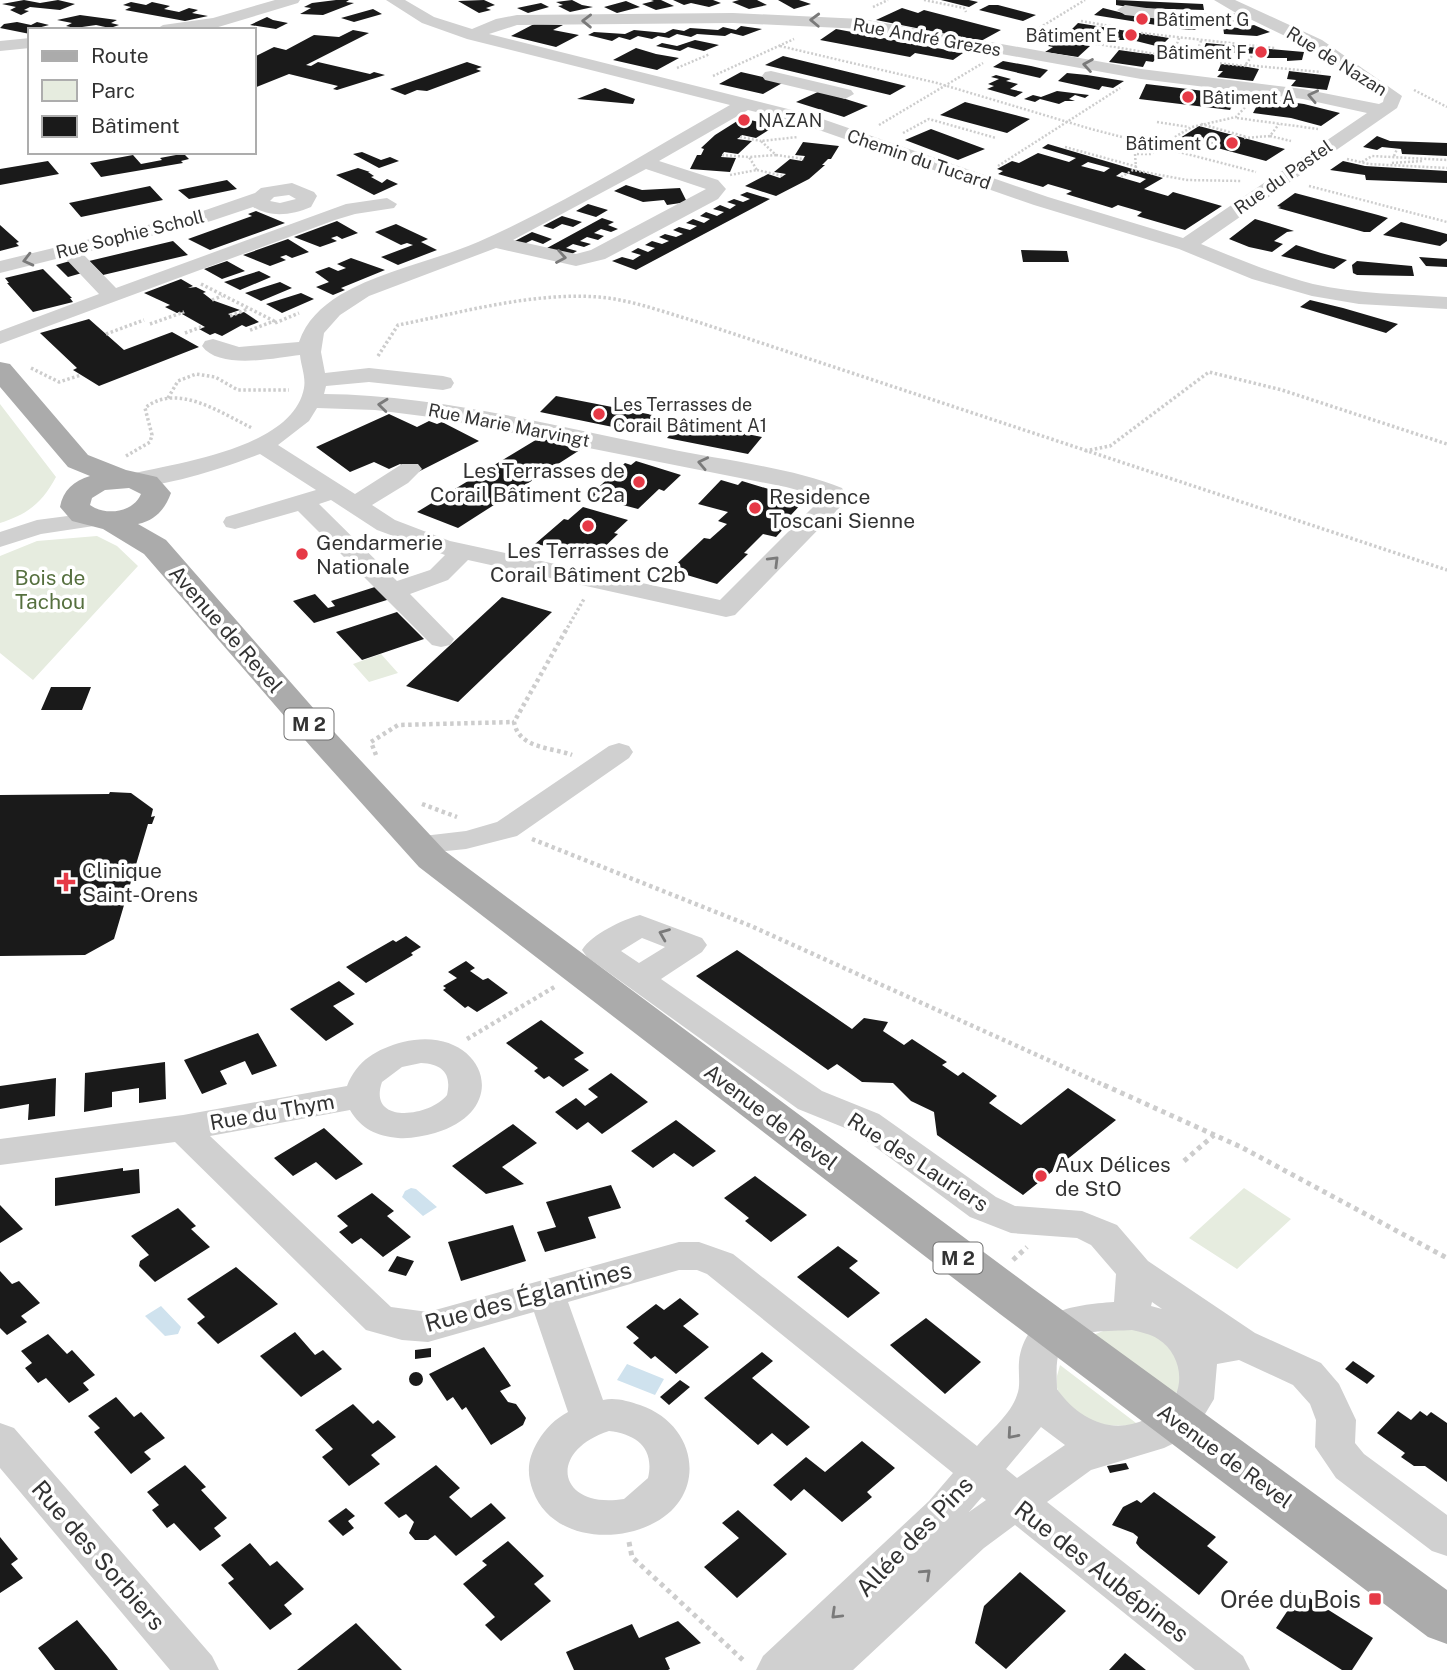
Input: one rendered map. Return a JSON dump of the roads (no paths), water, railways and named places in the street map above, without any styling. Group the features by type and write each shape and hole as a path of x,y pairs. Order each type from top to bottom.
{"main road":[{"path":"12,370 78,461 90,508 129,517 136,484 78,461"},
{"name":"Avenue de Revel","path":"136,484 150,517 155,547"},
{"name":"Avenue de Revel","path":"90,508 155,547 417,845 495,909 1447,1620"}],"street":[{"path":"182,28 202,26 292,0"},
{"name":"Chemin du Tucard","path":"394,0 428,20 473,35 762,111 1186,245 1259,275 1312,290 1359,298 1447,303"},
{"name":"Rue de Nazan","path":"1222,0 1295,32 1393,96 1391,104 1380,110"},
{"path":"218,8 244,15"},
{"path":"1125,10 1162,16 1232,19 1255,15"},
{"name":"Rue André Grezes","path":"473,35 502,22 517,20 754,18 832,21 1142,74 1303,94 1380,110"},
{"path":"0,46 28,43"},
{"path":"771,76 809,80 845,94"},
{"path":"315,390 310,348 312,336 332,301 495,242 669,148 762,111 809,80"},
{"name":"Rue du Pastel","path":"1186,245 1380,110"},
{"path":"669,148 702,151"},
{"path":"495,242 576,260 598,255 710,195 716,189 711,184 643,162"},
{"name":"Rue Sophie Scholl","path":"0,267 204,217 259,198 260,204 270,208 298,206 320,215"},
{"path":"0,338 328,216 353,208 387,204"},
{"path":"68,250 109,293"},
{"path":"214,347 239,354 310,348"},
{"path":"136,484 196,468 269,440 315,390 369,375 443,383"},
{"name":"Rue Marie Marvingt","path":"315,390 337,400 425,409 482,419 818,487 833,493 833,502 726,609 540,569"},
{"path":"269,440 277,452 343,499 386,525 414,536 461,553 540,569 562,549"},
{"path":"234,523 304,503 343,499 400,478 410,469"},
{"path":"304,503 441,639"},
{"path":"0,540 90,508"},
{"path":"414,536 437,520"},
{"path":"392,592 439,575 461,553"},
{"path":"417,845 466,840 507,829 619,752"},
{"name":"Rue des Lauriers","path":"638,979 821,1107 847,1113 867,1123 983,1207 1012,1219 1034,1223 1055,1221 1082,1225 1104,1235 1135,1271 1242,1344 1307,1374 1325,1395 1336,1420 1335,1447 1350,1466 1447,1538"},
{"name":"Rue du Thym","path":"421,1051 446,1054 459,1063 467,1079 466,1095 456,1109 438,1120 414,1126 391,1125 376,1120 366,1110 360,1096 364,1082 377,1066 397,1055 421,1051"},
{"name":"Rue du Thym","path":"183,1128 360,1096"},
{"path":"0,1152 183,1128"},
{"name":"Rue des Églantines","path":"183,1128 200,1148 379,1319 428,1327 679,1256 699,1256 720,1264 978,1470"},
{"path":"1132,1315 1135,1271"},
{"path":"547,1294 590,1418"},
{"path":"1054,1329 1085,1319 1132,1315 1169,1326 1194,1352 1199,1367 1195,1392 1188,1411 1179,1422"},
{"name":"Allée des Pins","path":"778,1670 943,1513 1029,1414 1038,1392 1038,1362 1042,1345 1054,1329"},
{"path":"1194,1352 1242,1344"},
{"name":"Allée des Pins","path":"1038,1392 1050,1412 1073,1432 1089,1439 1118,1443"},
{"path":"609,1415 628,1417 646,1424 659,1435 668,1449 671,1466 667,1483 658,1498 643,1510 625,1517 603,1520 582,1516 565,1506 553,1492 547,1474 553,1448 572,1427 590,1418 609,1415"},
{"name":"Allée des Pins","path":"822,1670 968,1535 1079,1457 1118,1443 1150,1436 1179,1422"},
{"name":"Rue des Sorbiers","path":"0,1440 197,1670"},
{"name":"Rue des Aubépines","path":"978,1470 1228,1670"}],"water":[{"path":"416,1189 437,1207 423,1216 402,1197 405,1191"},
{"path":"161,1306 181,1327 178,1334 165,1336 145,1316"},
{"path":"627,1364 664,1379 655,1395 617,1380"}],"place":[{"name":"Bâtiment G","path":"1142,19"},
{"name":"Bâtiment E","path":"1131,35"},
{"name":"Bâtiment F","path":"1261,52"},
{"name":"Bâtiment A","path":"1188,97"},
{"name":"NAZAN","path":"744,120"},
{"name":"Bâtiment C","path":"1232,143"},
{"name":"Les Terrasses de Corail Bâtiment A1","path":"599,414"},
{"name":"Les Terrasses de Corail Bâtiment C2a","path":"639,482"},
{"name":"Residence Toscani Sienne","path":"755,508"},
{"name":"Les Terrasses de Corail Bâtiment C2b","path":"588,526"},
{"name":"Gendarmerie Nationale","path":"302,554"},
{"name":"Clinique Saint-Orens","path":"66,882"},
{"name":"Aux Délices de StO","path":"1041,1176"},
{"name":"Orée du Bois","path":"1375,1599"}],"park label":[{"name":"Bois de Tachou","path":"50,589"}]}
